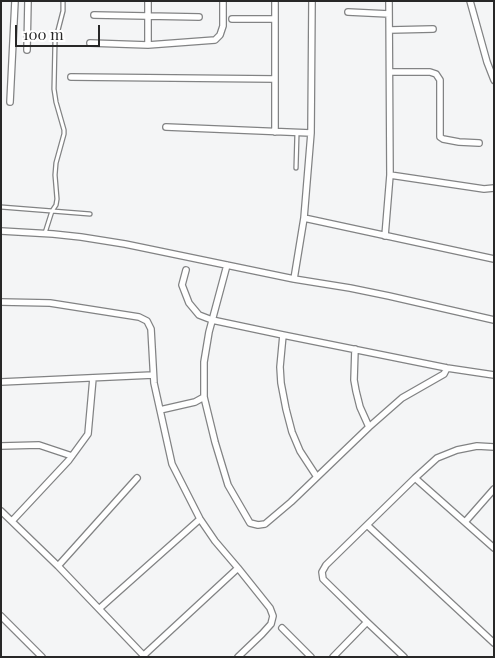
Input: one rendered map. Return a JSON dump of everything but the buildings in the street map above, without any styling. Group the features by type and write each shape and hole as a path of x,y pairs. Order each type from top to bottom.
{"street":[{"path":"10,102 15,1"},
{"path":"27,50 28,1"},
{"path":"148,1 148,45"},
{"path":"90,43 148,45 215,40 220,35 223,26 224,1"},
{"path":"275,132 276,1"},
{"path":"294,279 304,218 311,134 312,1"},
{"path":"385,236 390,175 389,1"},
{"path":"470,1 494,80"},
{"path":"348,12 389,14"},
{"path":"94,15 199,17"},
{"path":"232,19 275,19"},
{"path":"390,30 433,29"},
{"path":"390,72 430,72 436,74 440,80 440,137 443,140 479,143"},
{"path":"71,78 275,79"},
{"path":"166,127 311,134"},
{"path":"390,175 484,189 494,188"},
{"path":"304,218 494,259"},
{"path":"1,231 45,233 125,244 294,279 350,288 494,320"},
{"path":"227,265 209,332 204,362 204,397 228,485 250,523 265,524 402,398 444,374 448,368"},
{"path":"186,270 182,285 189,302 199,316 283,336 494,375"},
{"path":"1,302 50,303 139,317 147,321 152,329 153,375 172,464 200,519 214,541 270,608 273,616 271,624 267,629 238,657"},
{"path":"283,336 280,367 286,409 292,432 300,451 317,477"},
{"path":"355,349 355,386 360,406 369,428"},
{"path":"1,382 153,375"},
{"path":"12,521 72,456 88,434 92,378"},
{"path":"160,410 195,402 204,397"},
{"path":"1,446 39,445 72,456"},
{"path":"404,657 323,579 322,572 326,565 437,458 457,450 477,446 494,447"},
{"path":"58,566 137,478"},
{"path":"415,478 494,548"},
{"path":"465,522 494,489"},
{"path":"1,511 100,608 144,656 238,568"},
{"path":"100,608 200,519"},
{"path":"367,525 494,643"},
{"path":"1,616 42,657"},
{"path":"333,657 367,622"},
{"path":"282,628 311,657"}],"lane":[{"path":"45,233 52,211 56,205 56,163 64,134 54,89 55,42 63,11 63,1"},
{"path":"296,168 297,133"},
{"path":"1,207 90,214"}]}
